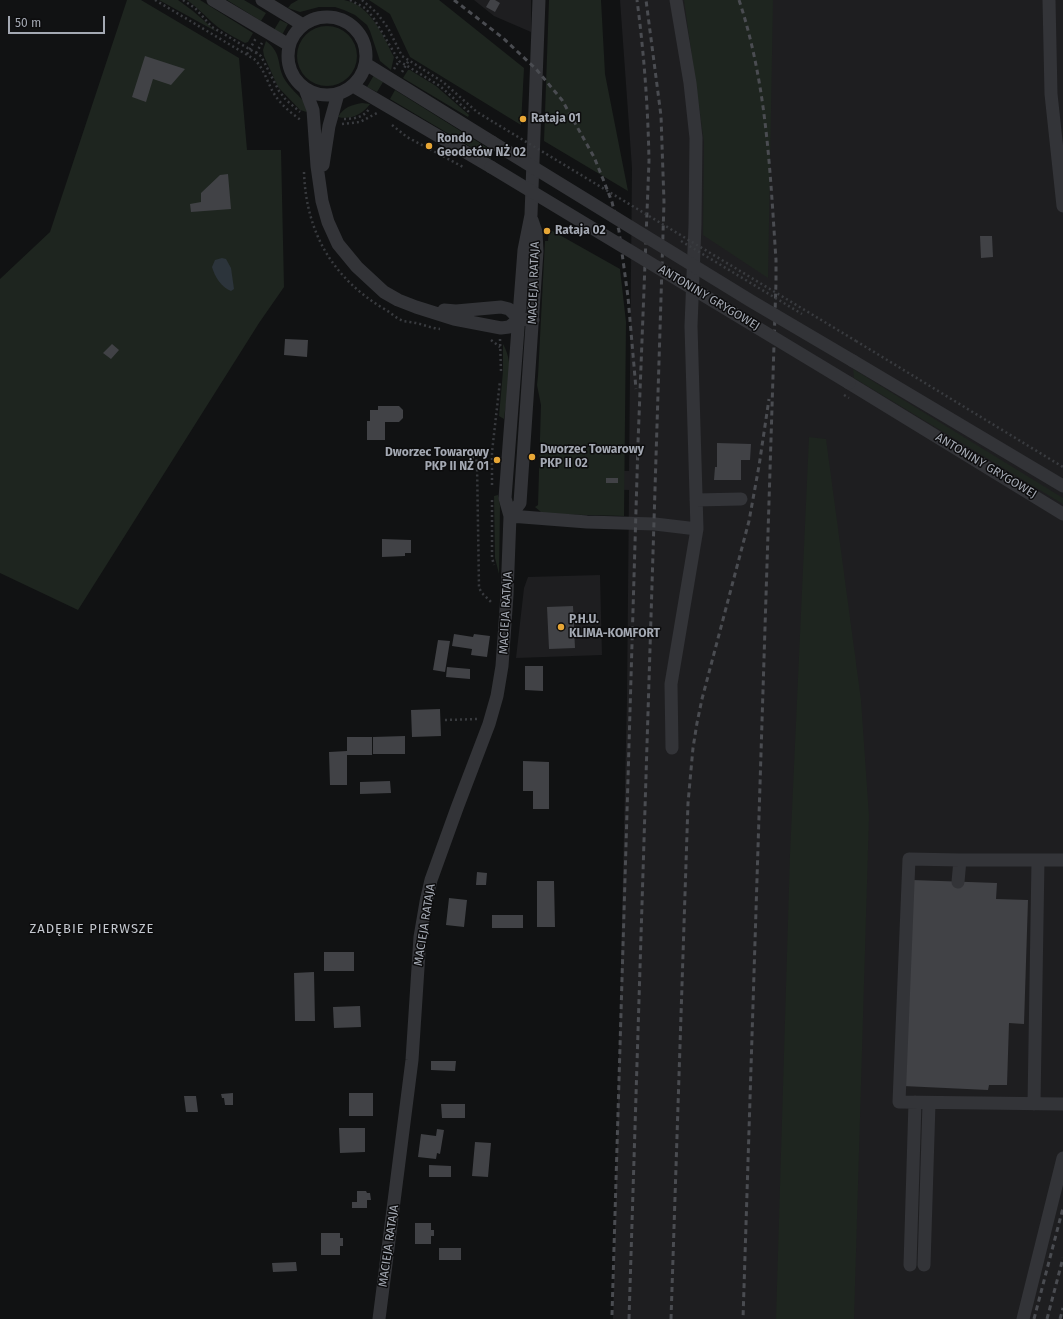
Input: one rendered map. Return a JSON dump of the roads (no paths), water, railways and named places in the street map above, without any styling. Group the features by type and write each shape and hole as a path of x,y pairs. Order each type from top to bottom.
{"street":[{"path":"213,0 289,45"},
{"path":"262,0 303,24"},
{"name":"MACIEJA RATAJA","path":"379,1319 412,1060 420,938 426,902 431,880 491,718 497,696 504,647 510,516 505,498 524,250 531,215 539,0"},
{"path":"672,748 671,684 697,529 691,326 695,225 696,138 690,83 676,0"},
{"path":"1049,0 1051,94 1063,206"},
{"path":"325,16 348,22 357,30 364,40 366,64 359,80 353,86 346,91 329,96 317,94 305,89 296,81 290,70 287,58 289,45 294,34 303,24 313,19 325,16"},
{"name":"ANTONINY GRYGOWEJ","path":"366,64 751,301 1063,486"},
{"name":"ANTONINY GRYGOWEJ","path":"353,86 491,166 1063,514"},
{"path":"305,89 313,110 317,166 322,201 328,222 338,244 357,267 373,284 384,292 398,300 416,307 454,319 501,328 509,327 519,319"},
{"path":"320,187 329,126 338,94"},
{"name":"MACIEJA RATAJA","path":"510,516 520,503 533,320 537,251 536,232 531,215"},
{"path":"416,307 456,312 501,307 509,309 519,319 533,320"},
{"path":"696,500 741,498"},
{"path":"510,516 587,522 654,524 697,529"},
{"path":"1063,860 909,859 899,1102 1063,1104"},
{"path":"958,882 960,860"},
{"path":"1034,1104 1038,860"},
{"path":"910,1265 915,1102"},
{"path":"924,1265 929,1103"},
{"path":"1023,1319 1063,1158"}],"railway":[{"path":"454,0 503,38 536,69 562,100 594,157 612,202 619,231 628,297 636,389"},
{"path":"612,1315 638,443 649,161 645,80 637,0"},
{"path":"629,1319 664,202 661,116 646,0"},
{"path":"739,0 756,64 766,128 776,260 743,1319"},
{"path":"671,1319 688,803 693,748 702,699 749,521 769,399"},
{"path":"1034,1319 1063,1208"},
{"path":"1047,1319 1063,1258"},
{"path":"1060,1319 1063,1308"}],"place":[{"name":"Rataja 01","path":"523,119"},
{"name":"Rondo Geodetów NŻ 02","path":"429,146"},
{"name":"Rataja 02","path":"547,231"},
{"name":"Dworzec Towarowy PKP II 02","path":"532,457"},
{"name":"Dworzec Towarowy PKP II NŻ 01","path":"497,460"},
{"name":"P.H.U. KLIMA-KOMFORT","path":"561,627"}],"district":[{"name":"ZADĘBIE PIERWSZE","path":"92,929"}]}
